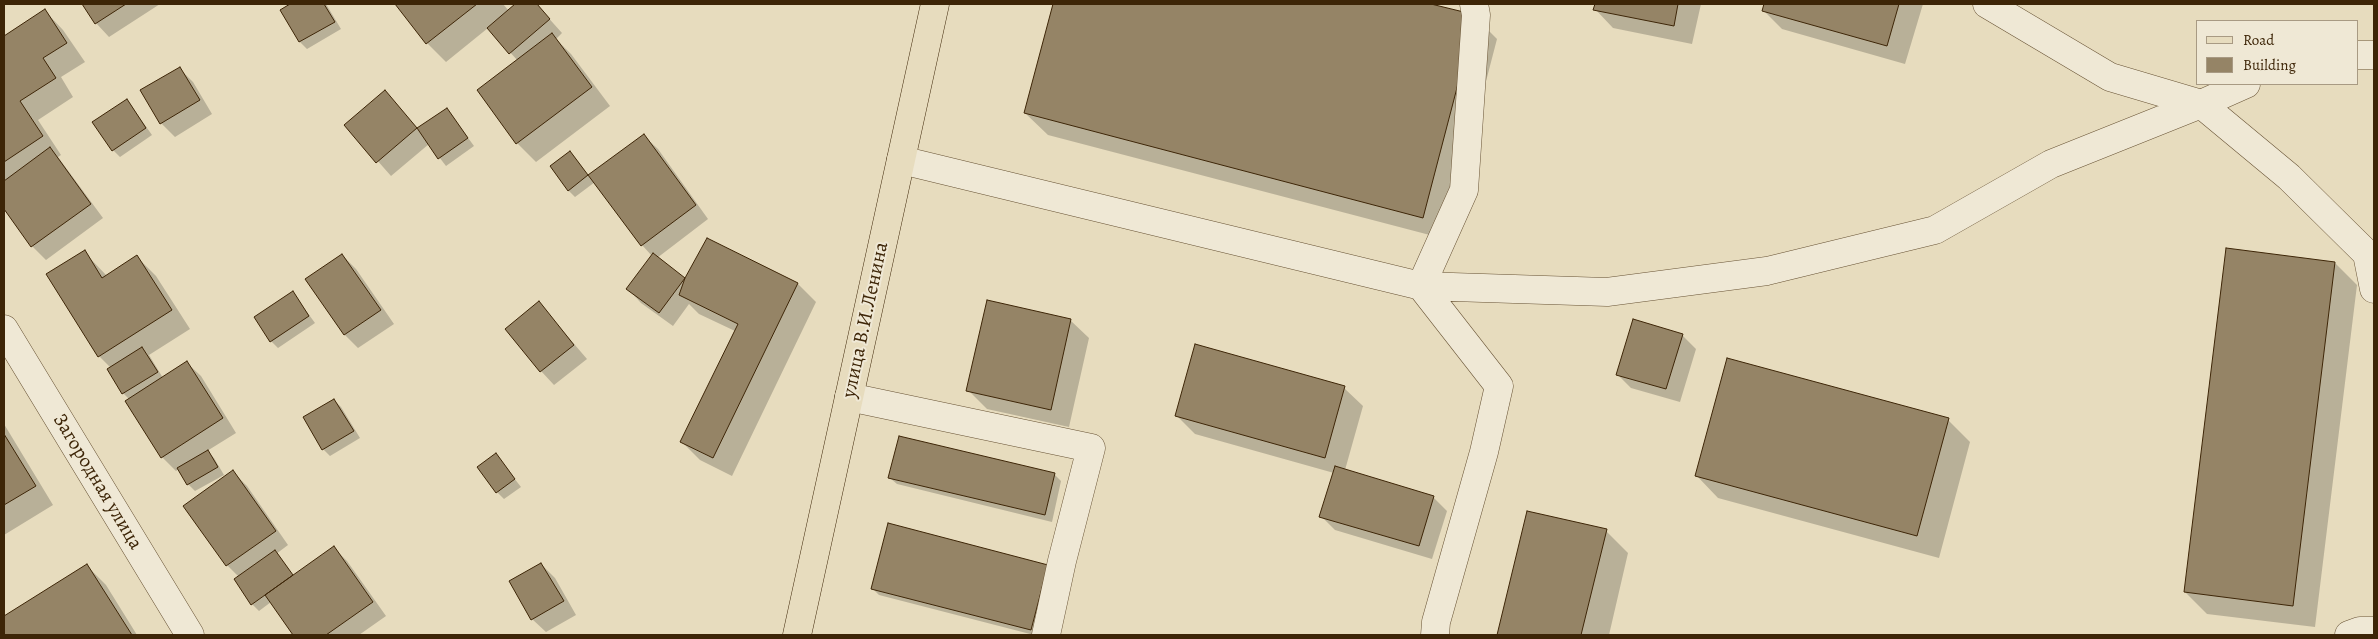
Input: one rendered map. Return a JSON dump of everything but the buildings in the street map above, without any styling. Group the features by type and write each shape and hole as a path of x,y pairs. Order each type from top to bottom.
{"main road":[{"name":"улица В.И.Ленина","path":"797,635 935,4"}],"street":[{"path":"1421,286 1464,190 1476,16 1474,4"},
{"path":"1987,4 2110,77 2201,104 2289,177 2367,254 2374,289"},
{"path":"2358,55 2374,55"},
{"path":"901,160 1421,286 1607,292 1767,270 1935,230 2051,164 2244,85"},
{"path":"1421,286 1499,386 1484,452 1436,622 1435,635"},
{"name":"Загородная улица","path":"4,330 190,635"},
{"path":"849,397 1091,448 1062,561 1046,635"},
{"path":"2349,635 2360,631 2374,632"}]}
